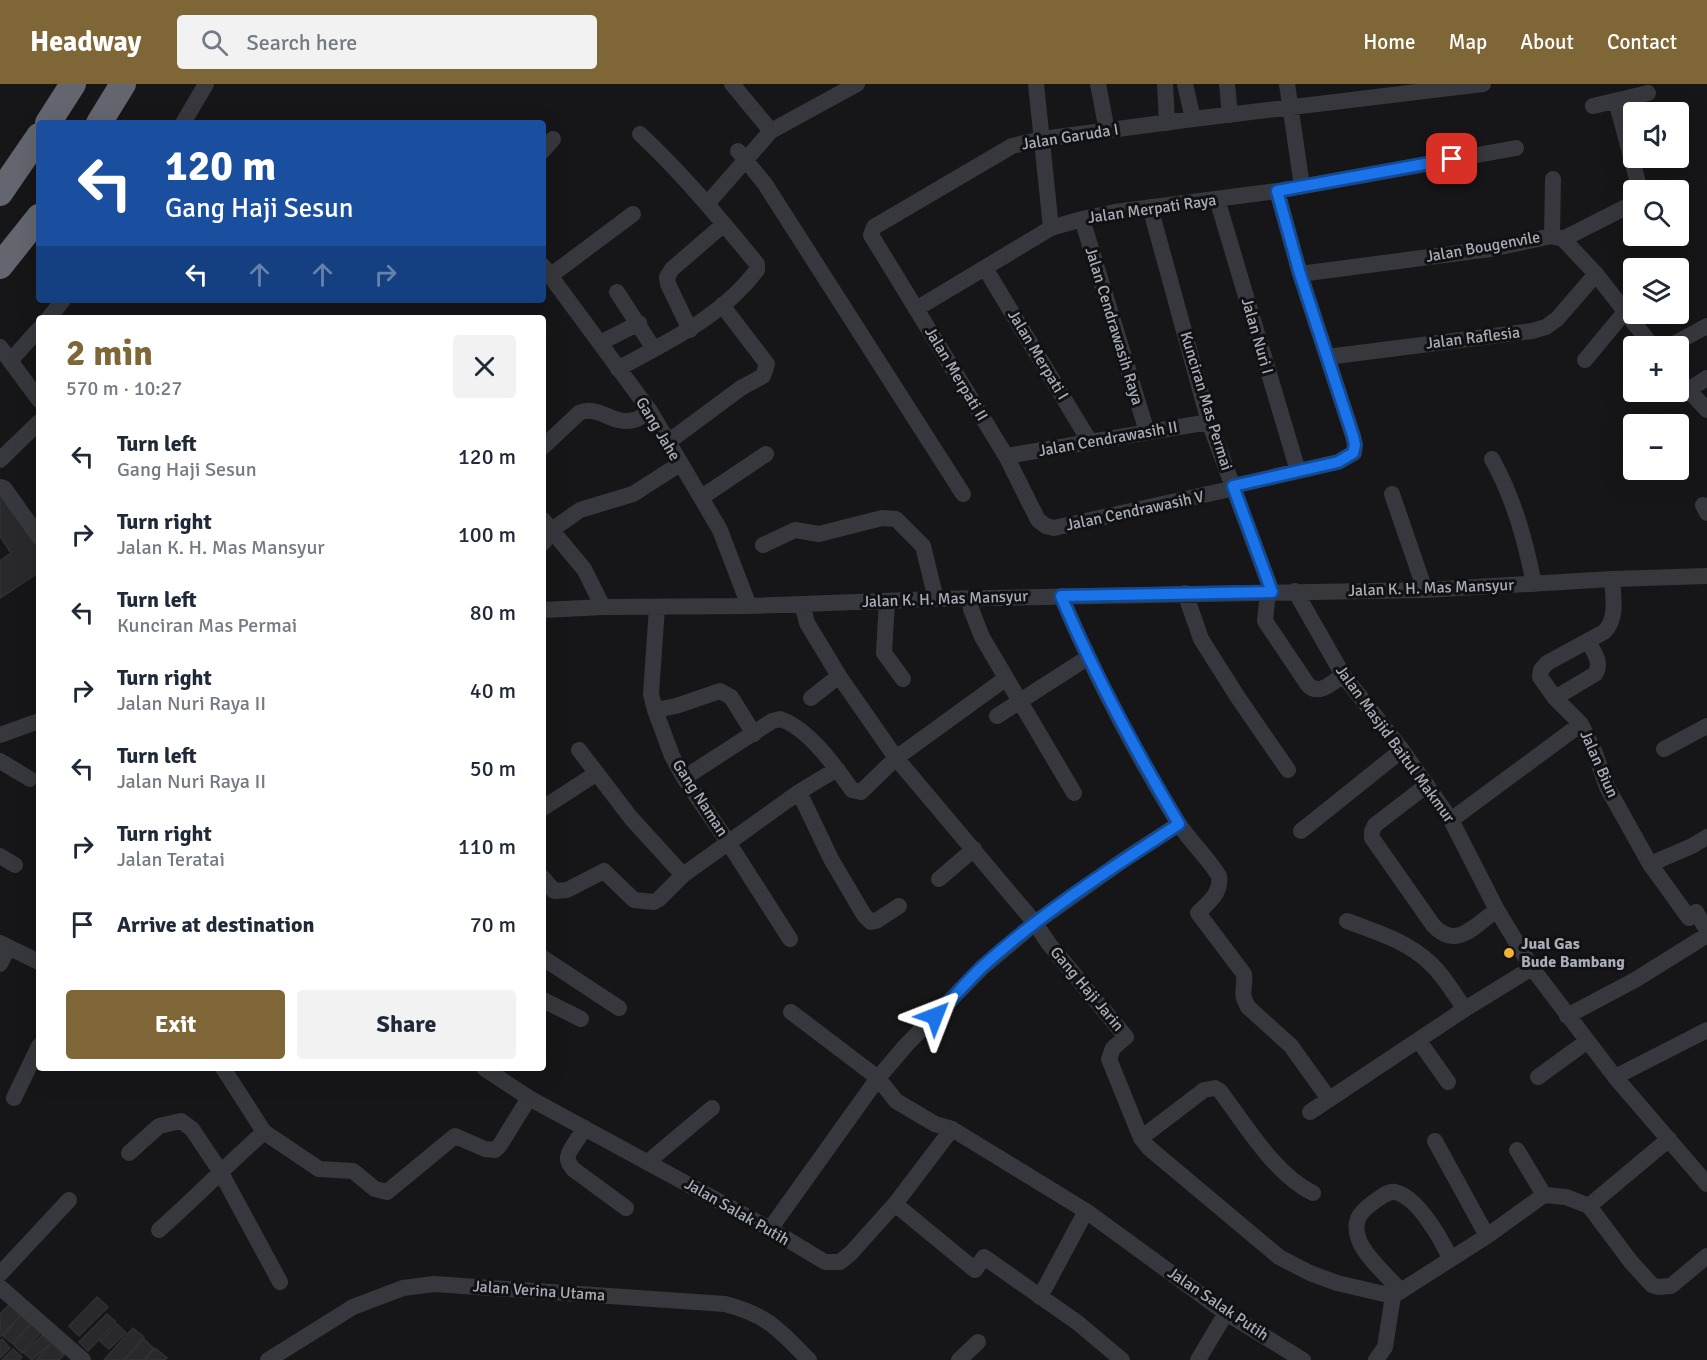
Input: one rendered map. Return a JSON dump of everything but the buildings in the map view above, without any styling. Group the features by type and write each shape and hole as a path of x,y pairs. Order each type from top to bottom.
{"highway":[{"path":"50,120 73,84"},
{"path":"101,120 123,84"},
{"path":"0,193 36,140"},
{"path":"5,260 36,220"}],"street":[{"path":"185,120 206,84"},
{"path":"732,84 771,131"},
{"path":"707,204 743,156 771,131 857,84"},
{"path":"1036,84 1051,228"},
{"path":"1098,84 1107,131"},
{"path":"1165,84 1167,123"},
{"path":"1185,84 1193,119"},
{"path":"1227,84 1230,115"},
{"path":"1287,84 1302,186"},
{"name":"Jalan Garuda I","path":"871,231 874,227 1012,146 1042,139 1193,119 1483,84"},
{"path":"1593,106 1648,93"},
{"path":"1616,101 1637,180"},
{"path":"618,369 690,330 722,306 757,270 757,264 707,204 640,134"},
{"name":"Jalan Merpati Raya","path":"916,309 1051,228 1082,219 1150,207 1277,191 1516,148"},
{"path":"743,156 765,184 963,494"},
{"path":"1553,179 1557,237 1623,208"},
{"path":"1277,191 1300,274 1327,357"},
{"name":"Jalan Nuri I","path":"1217,199 1298,471"},
{"name":"Kunciran Mas Permai","path":"1150,207 1209,422 1270,592"},
{"path":"546,271 633,214"},
{"name":"Jalan Cendrawasih Raya","path":"1082,219 1147,432"},
{"path":"690,330 668,284 668,277 672,269 724,224"},
{"name":"Jalan Merpati II","path":"871,231 871,235 1006,456 1038,520"},
{"name":"Jalan Bougenvile","path":"1300,274 1490,249 1557,237 1596,274 1623,312"},
{"name":"Jalan Merpati I","path":"985,268 1090,442"},
{"name":"Gang Jahe","path":"546,271 650,411 720,530 749,606"},
{"name":"Jalan Raflesia","path":"1327,357 1532,331 1546,327 1557,319 1596,274"},
{"path":"617,292 654,349"},
{"path":"51,315 61,303"},
{"path":"668,442 741,388 763,376 767,364 722,306"},
{"path":"1585,360 1623,314"},
{"path":"600,343 639,323"},
{"name":"Jalan Bougenvile","path":"1633,324 1644,336"},
{"path":"1688,336 1707,326"},
{"path":"36,331 5,354 36,396"},
{"name":"Jalan Cendrawasih V","path":"1038,520 1054,528 1069,526 1338,462 1353,453 1355,445 1327,357"},
{"path":"1689,383 1707,378"},
{"path":"1689,391 1707,410"},
{"path":"546,438 586,410 593,410 622,421 634,420 650,411"},
{"name":"Jalan Cendrawasih II","path":"1006,456 1209,422"},
{"path":"0,460 36,425"},
{"path":"702,497 766,454"},
{"path":"1492,459 1507,486 1514,505 1526,541 1534,584"},
{"path":"603,607 584,569 546,531 580,510 633,494 680,464"},
{"path":"0,487 4,488 36,526"},
{"path":"1392,494 1425,590"},
{"path":"763,545 795,530 819,534 882,518 896,519 922,546 936,599"},
{"name":"Jalan K. H. Mas Mansyur","path":"546,610 1185,593 1425,590 1707,576"},
{"name":"Jalan Biun","path":"1612,579 1612,622 1604,633 1547,663 1541,670 1540,677 1555,698 1581,724 1595,753 1607,787 1650,864 1689,918 1696,912 1705,925"},
{"name":"Jalan Masjid Baitul Makmur","path":"1295,591 1343,675 1402,750 1451,820 1497,909 1532,968 1614,1077 1707,1184"},
{"path":"1270,592 1265,621 1308,685 1312,689 1319,690 1343,675"},
{"path":"1185,593 1201,639 1288,770"},
{"path":"1061,596 1087,658 1147,771 1179,824 1219,876 1219,890 1198,913 1244,974 1242,994 1248,1007 1291,1046 1329,1099"},
{"path":"969,598 982,637 1018,702 1074,793"},
{"path":"887,601 884,653 903,679"},
{"name":"Gang Haji Jarin","path":"802,604 807,623 839,676 897,758 1035,923 1049,944 1126,1037 1113,1048 1110,1059 1141,1138 1165,1163 1279,1257 1310,1273 1336,1282 1397,1293"},
{"name":"Gang Naman","path":"657,607 651,694 672,756 684,778 729,842 790,939"},
{"path":"1555,698 1598,670 1598,662 1588,640"},
{"path":"997,716 1087,658"},
{"path":"811,698 839,676"},
{"path":"684,778 772,721 780,719 797,727 837,769 852,790 859,792 897,758 1005,679"},
{"path":"655,710 676,706 720,691 731,697 754,734"},
{"path":"3,732 36,722"},
{"path":"1451,820 1581,724"},
{"path":"1664,749 1707,726"},
{"path":"579,750 631,818 683,875"},
{"path":"1301,831 1402,750"},
{"path":"0,761 30,779"},
{"path":"546,882 554,891 567,890 604,871 634,900 654,902 683,875 799,792 837,769"},
{"path":"546,802 597,773"},
{"path":"1427,785 1375,825 1372,838 1433,925 1444,936 1458,937 1497,909"},
{"path":"799,792 835,867 864,915 871,922 876,921 899,906"},
{"path":"770,1229 878,1078 907,1044 982,968 1035,923 1122,861 1179,824"},
{"path":"1650,864 1707,837"},
{"path":"939,879 974,849"},
{"path":"0,856 15,865"},
{"path":"1347,921 1405,944 1419,953 1433,965 1465,1009"},
{"path":"1568,1016 1635,980 1705,925"},
{"path":"0,964 4,945 36,961"},
{"path":"546,960 619,1008"},
{"path":"1310,1112 1465,1009 1532,968"},
{"path":"546,1002 581,1019"},
{"name":"Jalan Salak Putih","path":"791,1012 878,1078 896,1101 935,1124 952,1129 1086,1211 1226,1312 1303,1360"},
{"path":"1614,1077 1707,1030"},
{"path":"1419,1041 1448,1082"},
{"path":"1538,1077 1586,1041"},
{"path":"14,1098 36,1052"},
{"path":"225,1071 264,1132 319,1169 353,1172 375,1189 387,1192 455,1136 485,1149 495,1150 529,1098"},
{"name":"Jalan Salak Putih","path":"488,1071 529,1098 649,1161 825,1262 840,1262 851,1253 895,1204 952,1129"},
{"path":"1141,1138 1204,1090 1215,1088 1220,1091 1277,1166 1299,1187 1313,1193"},
{"path":"649,1161 712,1108"},
{"path":"129,1153 159,1126 181,1121 192,1129 220,1171 280,1282"},
{"path":"585,1128 569,1154 567,1160 569,1164 626,1208"},
{"path":"159,1230 264,1132"},
{"path":"1589,1206 1669,1139"},
{"path":"1435,1141 1487,1236"},
{"path":"1517,1150 1544,1195"},
{"path":"1397,1293 1359,1243 1356,1229 1362,1210 1384,1195 1391,1192 1397,1193 1408,1200 1442,1239 1450,1258"},
{"path":"1376,1360 1385,1347 1397,1293 1487,1236 1544,1195 1566,1197 1589,1206 1631,1262 1652,1285 1671,1286 1707,1256"},
{"path":"0,1274 69,1200"},
{"path":"895,1204 975,1270 984,1257 1078,1323 1122,1360"},
{"path":"1040,1297 1086,1211"},
{"name":"Jalan Verina Utama","path":"268,1360 353,1307 403,1288 434,1284 725,1304 748,1310 773,1324 809,1360"},
{"path":"0,1287 83,1360"},
{"path":"1198,1360 1226,1312"},
{"path":"958,1360 978,1342"}],"place":[{"name":"Jual Gas Bude Bambang","path":"1509,953"}],"route":[{"path":"935,1016 982,968 1035,923 1122,861 1179,824 1147,771 1087,658 1061,596 1272,592 1233,486 1338,462 1353,453 1355,445 1353,436 1300,274 1277,191 1452,159"}]}
